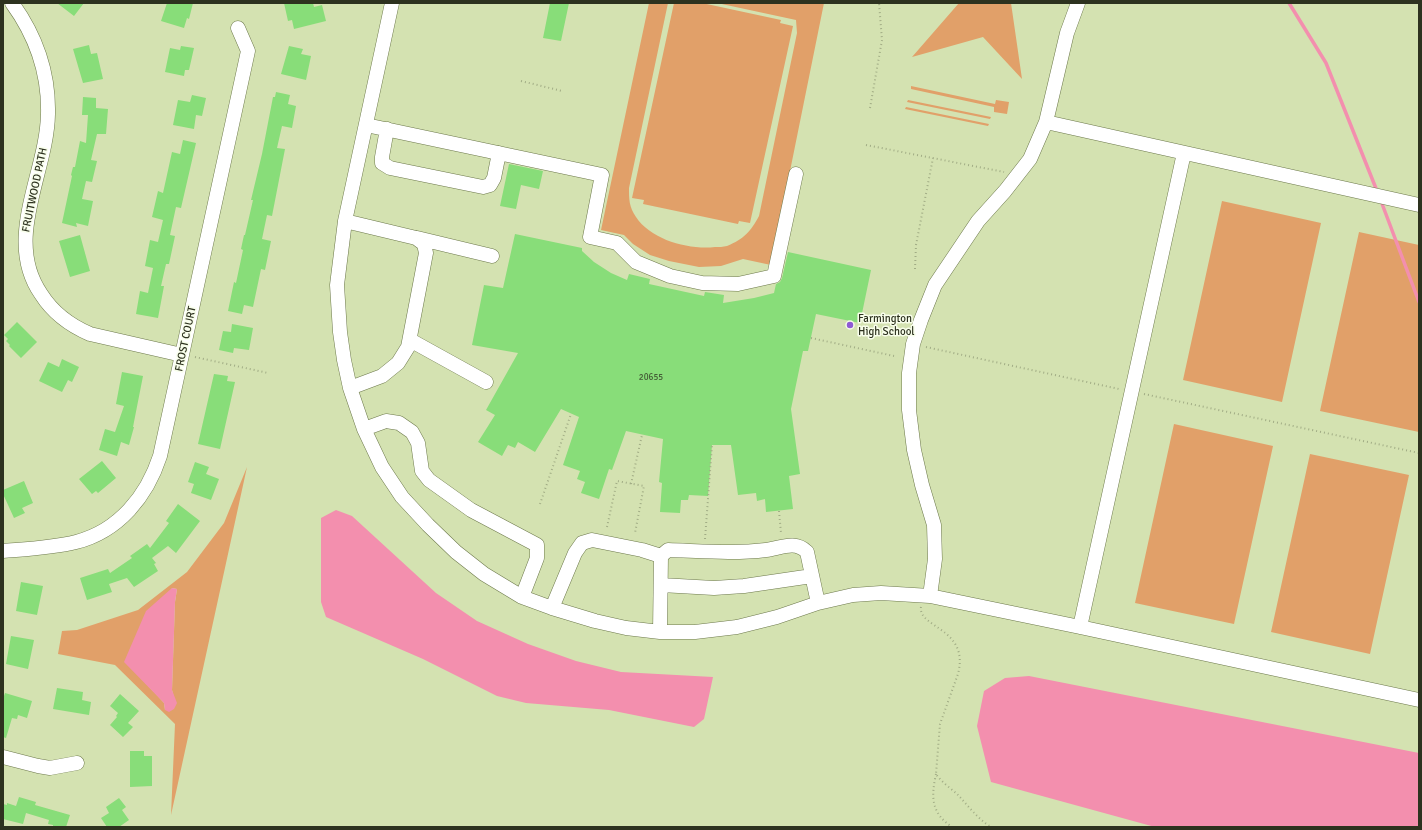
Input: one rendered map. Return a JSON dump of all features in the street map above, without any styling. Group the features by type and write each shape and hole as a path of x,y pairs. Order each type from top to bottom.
{"street":[{"name":"FRUITWOOD PATH","path":"12,3 28,27 39,52 45,78 48,103 47,129 27,220 25,242 27,262 33,282 48,305 66,322 90,334 182,355"},
{"path":"392,3 345,221 336,285 341,339 350,388 364,429 382,467 398,491 428,525 456,552 484,574 522,597 595,621 626,628 660,632 695,632 737,627 776,617 818,603 853,595 881,593 1080,627 1419,700"},
{"path":"925,600 935,559 934,525 922,485 914,450 909,410 909,373 913,344 935,285 978,221 1030,159 1046,122 1067,33 1078,3"},
{"name":"FROST COURT","path":"3,551 78,542 100,532 129,512 145,491 156,466 182,355 248,51 238,28"},
{"path":"1046,122 1419,205"},
{"path":"366,125 602,175 590,237 617,243 636,262 670,276 702,283 738,284 774,276 796,174"},
{"path":"387,129 382,163 390,168 483,187 490,185 494,178 499,153"},
{"path":"1080,627 1184,152"},
{"path":"345,221 492,256"},
{"path":"350,388 382,376 398,364 408,347 426,253 424,244 416,238"},
{"path":"410,340 486,382"},
{"path":"364,429 386,421 400,423 412,432 418,443 422,471 429,480 471,510 537,544 537,558 522,597"},
{"path":"552,608 575,552 582,543 592,540 642,550 661,556"},
{"path":"660,632 661,556 668,550 738,552 796,545 802,547 807,552 818,603"},
{"path":"661,585 714,588 744,586 812,576"},
{"path":"3,757 50,768 77,763"}],"path":[{"path":"870,108 882,40 879,3"},
{"path":"521,81 562,91"},
{"path":"866,145 1018,175"},
{"path":"915,269 916,246 933,158"},
{"path":"811,338 894,356"},
{"path":"913,344 1419,453"},
{"path":"182,355 268,373"},
{"path":"540,504 571,414"},
{"path":"631,484 642,435"},
{"path":"705,540 712,445"},
{"path":"607,527 617,481 644,486 635,533"},
{"path":"779,511 781,535"},
{"path":"925,600 920,611 923,617 953,639 957,647 960,661 958,674 940,724 933,796 936,811 941,818 952,827"},
{"path":"936,774 960,797 969,808 991,827"}],"shaded area":[{"path":"649,3 668,3 629,188 630,203 636,217 651,232 671,242 705,248 726,246 733,243 750,230 759,216 797,33 796,20 717,3 824,3 771,265 743,259 721,266 699,267 669,261 650,255 633,244 624,235 601,230"},
{"path":"674,3 702,3 781,20 780,23 793,26 750,223 739,221 738,224 643,204 644,200 632,198"},
{"path":"959,3 1011,3 1022,79 983,37 912,57"},
{"path":"911,86 995,104 996,100 1009,102 1007,114 994,112 994,107 911,89"},
{"path":"908,100 991,117 990,119 907,102"},
{"path":"906,107 989,124 988,126 905,109"},
{"path":"1222,201 1321,223 1282,402 1183,380"},
{"path":"1359,232 1419,245 1419,432 1320,411"},
{"path":"1174,424 1273,446 1234,624 1135,603"},
{"path":"1310,454 1409,475 1370,654 1271,632"},
{"path":"247,467 171,815 175,724 115,665 58,654 62,631 77,630 138,610 187,572 224,523","holes":["172,588 177,589 175,602 172,690 174,698 165,710 164,703 145,682"]},
{"path":"336,510 352,516 436,593 477,621 528,644 576,661 621,672 713,677 704,719 694,727 609,710 526,703 497,696 423,659 326,617 321,602 321,518"},
{"path":"172,588 177,589 175,602 172,690 177,703 174,709 169,712 165,710 164,703 124,662 146,611"},
{"path":"1029,676 1419,753 1419,827 1155,827 991,782 977,726 984,691 1005,678"}],"building":[{"path":"57,3 84,3 74,16"},
{"path":"167,3 193,3 189,19 187,18 184,28 161,21"},
{"path":"284,3 313,3 314,7 322,5 326,21 294,29 292,20 288,21"},
{"path":"550,3 569,3 561,41 543,38"},
{"path":"89,45 91,54 97,53 103,79 83,83 73,49"},
{"path":"181,46 194,48 189,70 185,70 184,76 165,72 170,48 180,50"},
{"path":"289,46 303,49 301,54 311,56 306,80 281,74"},
{"path":"276,92 290,95 288,104 296,106 292,128 282,126 277,148 285,149 272,216 267,215 262,239 271,241 265,270 261,269 253,307 244,305 242,314 228,311 243,250 241,249 253,200 251,200 273,97 275,97"},
{"path":"192,95 206,98 202,116 196,115 194,129 173,125 178,100 190,102"},
{"path":"83,97 96,98 96,108 108,109 106,134 97,134 91,160 97,161 92,182 86,181 82,199 93,201 88,226 76,223 77,227 62,223 71,175 73,167 75,167 80,141 86,143 88,115 82,115"},
{"path":"183,140 196,143 181,208 176,207 170,235 175,236 169,264 166,264 161,286 164,286 158,318 136,314 140,291 148,293 153,268 145,266 150,240 158,242 163,220 152,217 158,191 163,193 172,152 180,154"},
{"path":"509,164 543,171 539,189 521,185 516,209 500,206"},
{"name":"Farmington High School","path":"515,234 582,248 582,251 594,262 611,273 627,280 629,274 650,279 649,284 704,296 705,292 724,295 723,303 774,293 776,284 780,282 782,278 788,252 871,270 860,323 816,314 808,351 803,351 791,409 800,474 789,476 793,509 766,512 765,499 757,501 756,493 738,495 731,445 712,445 708,496 689,495 688,500 681,500 680,513 660,512 662,483 659,482 663,439 626,431 612,470 609,469 599,499 581,493 585,482 577,479 580,471 563,465 579,417 561,409 535,452 518,442 515,448 508,445 502,456 478,442 495,415 486,410 518,353 472,345 484,285 503,288"},
{"path":"80,235 90,271 70,277 59,241"},
{"path":"17,322 37,342 21,358 9,346 10,345 6,341 8,339 4,335"},
{"path":"232,324 253,328 249,350 234,348 233,353 219,350 223,331 231,332"},
{"path":"62,359 79,367 72,382 68,380 62,392 39,381 48,362 59,367"},
{"path":"122,372 143,376 134,427 129,445 121,442 117,456 99,450 105,429 115,432 124,406 116,404"},
{"path":"214,374 228,376 227,381 235,382 220,449 198,444"},
{"path":"102,461 116,478 98,493 96,491 92,494 79,479"},
{"path":"195,462 209,467 206,474 219,479 211,500 191,493 194,484 188,482"},
{"path":"24,481 33,503 22,508 25,513 14,518 3,494 3,490"},
{"path":"178,504 200,521 176,553 168,546 152,558 156,563 154,564 158,571 134,587 127,578 109,584 112,592 87,600 80,578 108,569 110,573 132,558 130,556 147,544 150,548 169,523 166,521"},
{"path":"21,582 43,586 37,615 16,611"},
{"path":"11,636 34,640 28,669 6,664"},
{"path":"57,688 83,692 82,700 91,702 89,715 53,709"},
{"path":"5,693 32,701 27,718 18,715 17,719 12,718 6,738 3,737 3,699"},
{"path":"120,694 139,711 128,723 133,727 123,737 110,725 117,717 116,716 118,713 110,706"},
{"path":"130,751 144,751 144,756 152,756 152,786 130,787"},
{"path":"19,797 36,802 35,805 70,815 66,827 53,827 53,825 48,824 49,820 26,813 23,824 3,819 3,804 7,805 7,803 16,806"},
{"path":"119,798 126,807 122,810 129,820 119,827 107,827 101,818 109,813 106,807"}],"waterway":[{"path":"1289,3 1326,63 1377,191"},
{"path":"1381,201 1419,302"}],"place":[{"name":"Farmington High School","path":"850,325"}]}
